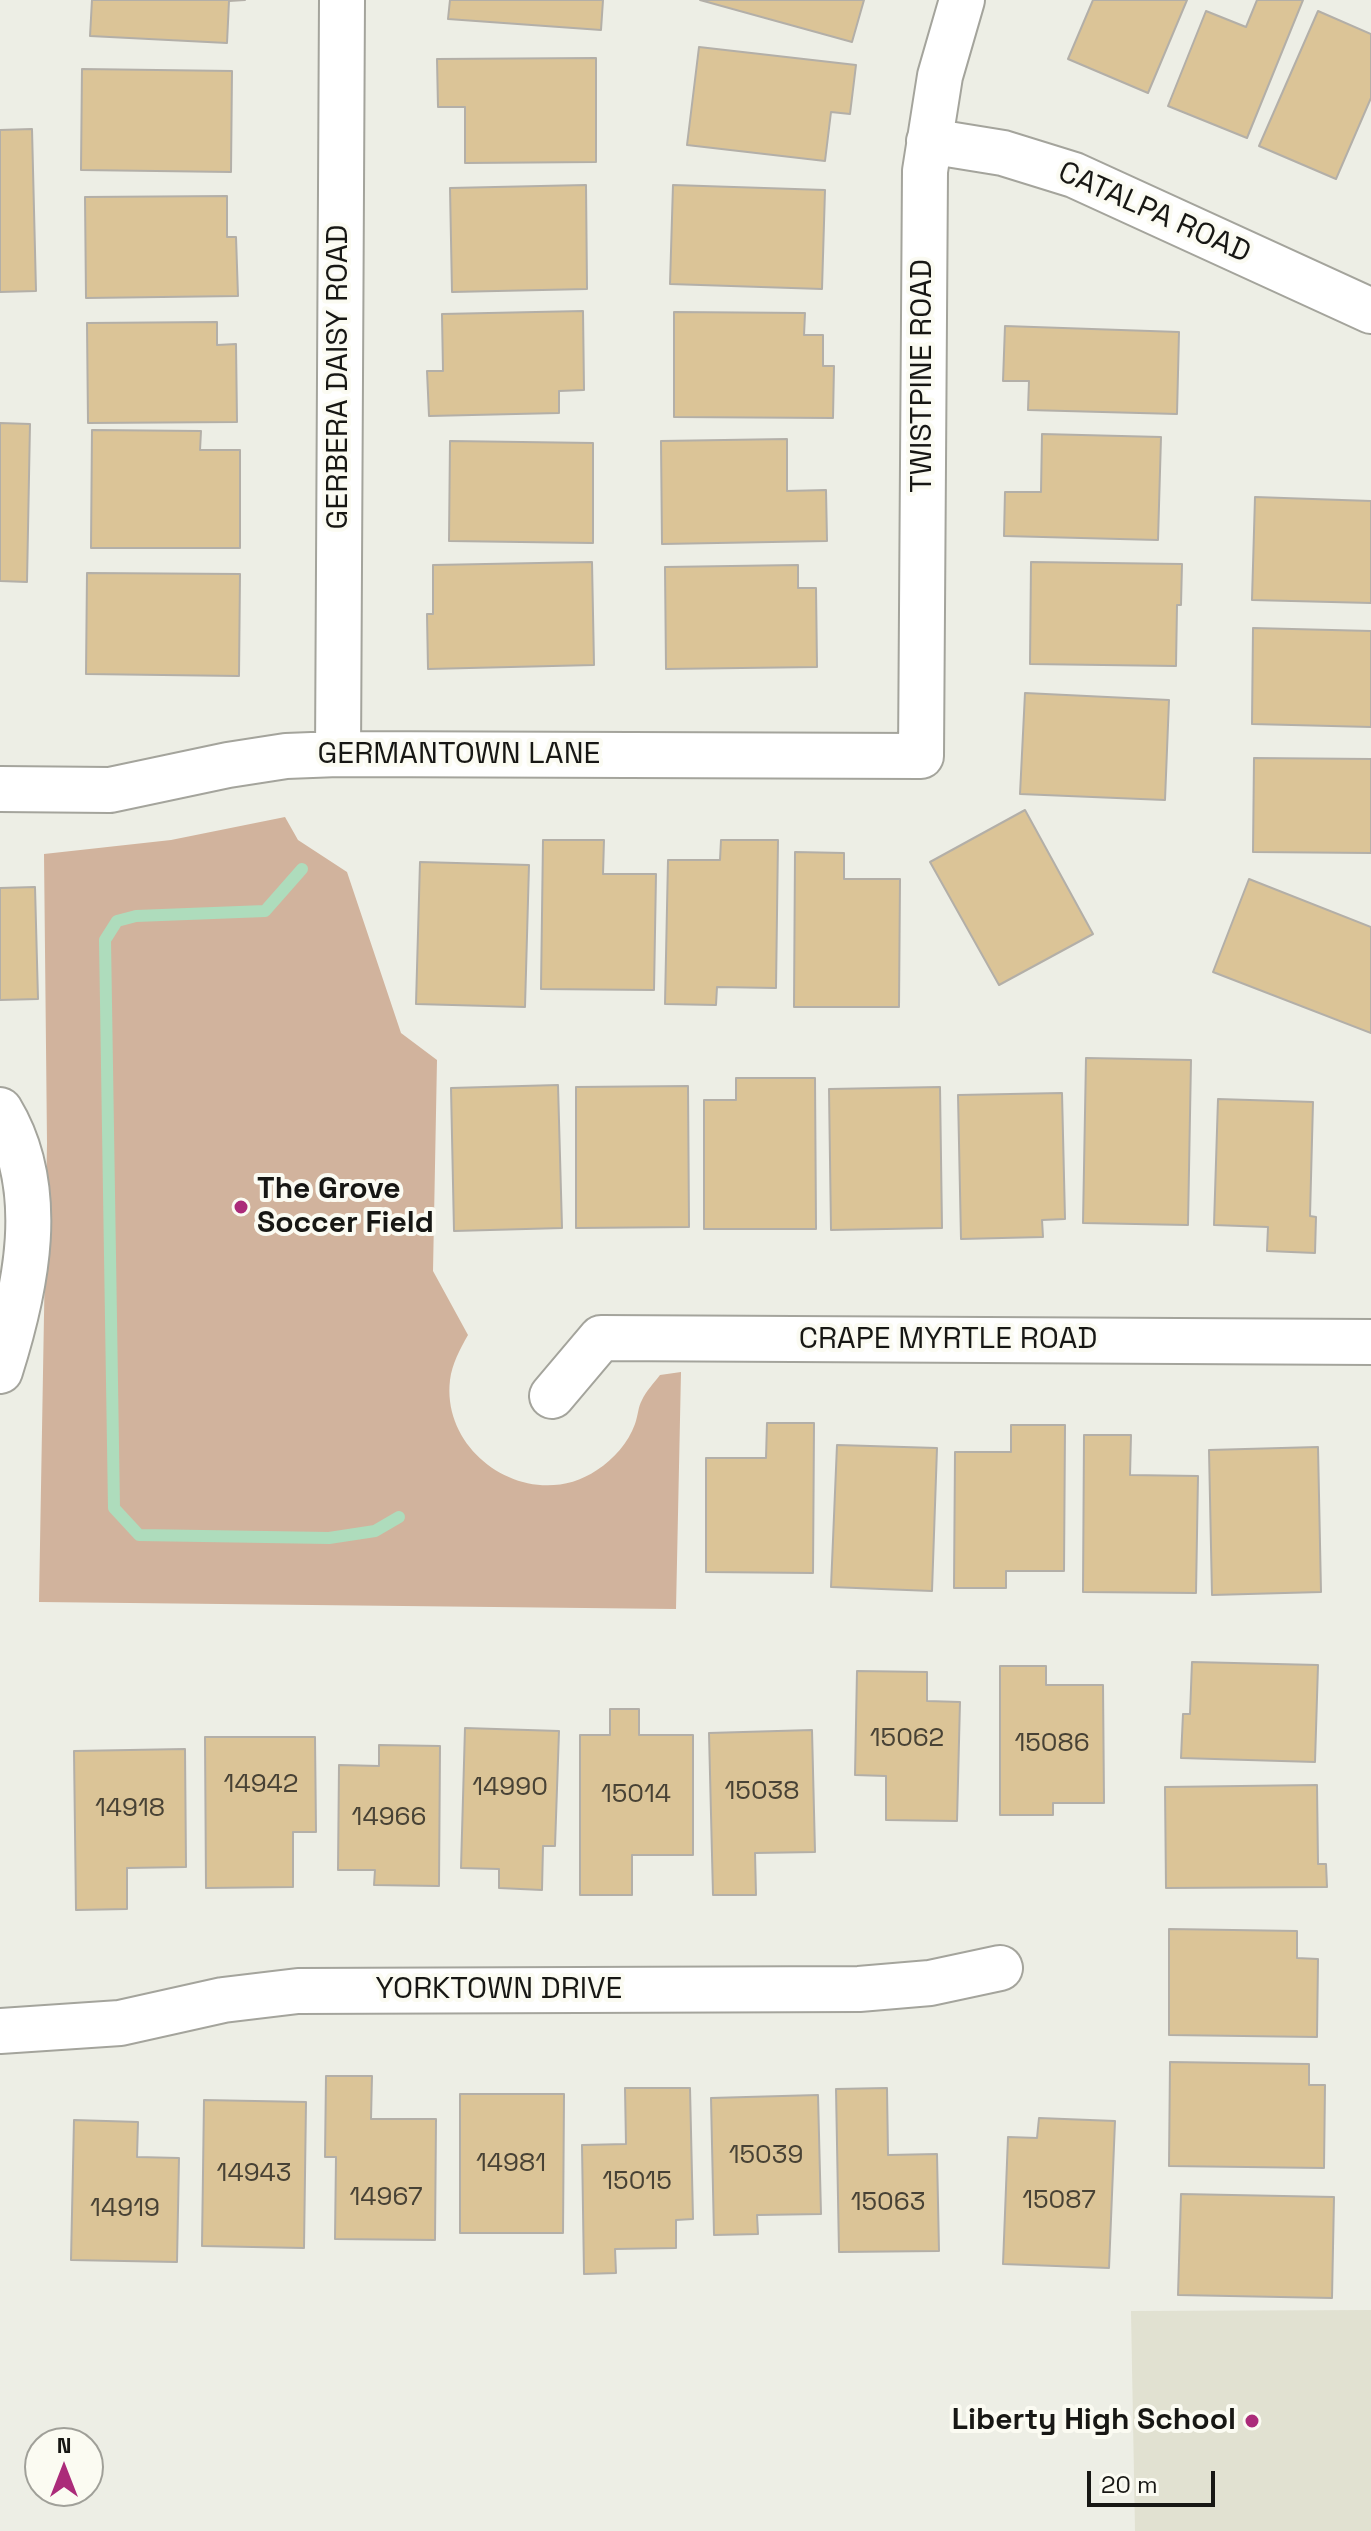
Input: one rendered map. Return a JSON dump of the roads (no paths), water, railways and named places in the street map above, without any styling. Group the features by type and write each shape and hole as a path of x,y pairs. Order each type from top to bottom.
{"street":[{"name":"GERBERA DAISY ROAD","path":"338,754 342,0"},
{"name":"TWISTPINE ROAD","path":"921,756 923,230 929,141 940,76 962,0"},
{"name":"CATALPA ROAD","path":"929,141 1003,153 1074,175 1371,311"},
{"name":"GERMANTOWN LANE","path":"0,789 110,790 228,765 286,756 338,754 921,756"},
{"path":"0,1110 16,1138 26,1186 29,1252 18,1315 0,1371"},
{"name":"CRAPE MYRTLE ROAD","path":"552,1396 601,1338 1371,1342"},
{"name":"YORKTOWN DRIVE","path":"0,2031 120,2023 223,2000 298,1991 859,1989 930,1983 1000,1968"}],"waterway":[{"path":"302,869 265,911 136,916 117,921 105,940 114,1508 139,1535 329,1538 375,1531 399,1517"}],"place":[{"name":"The Grove Soccer Field","path":"241,1207"},
{"name":"Liberty High School","path":"1252,2421"}]}
